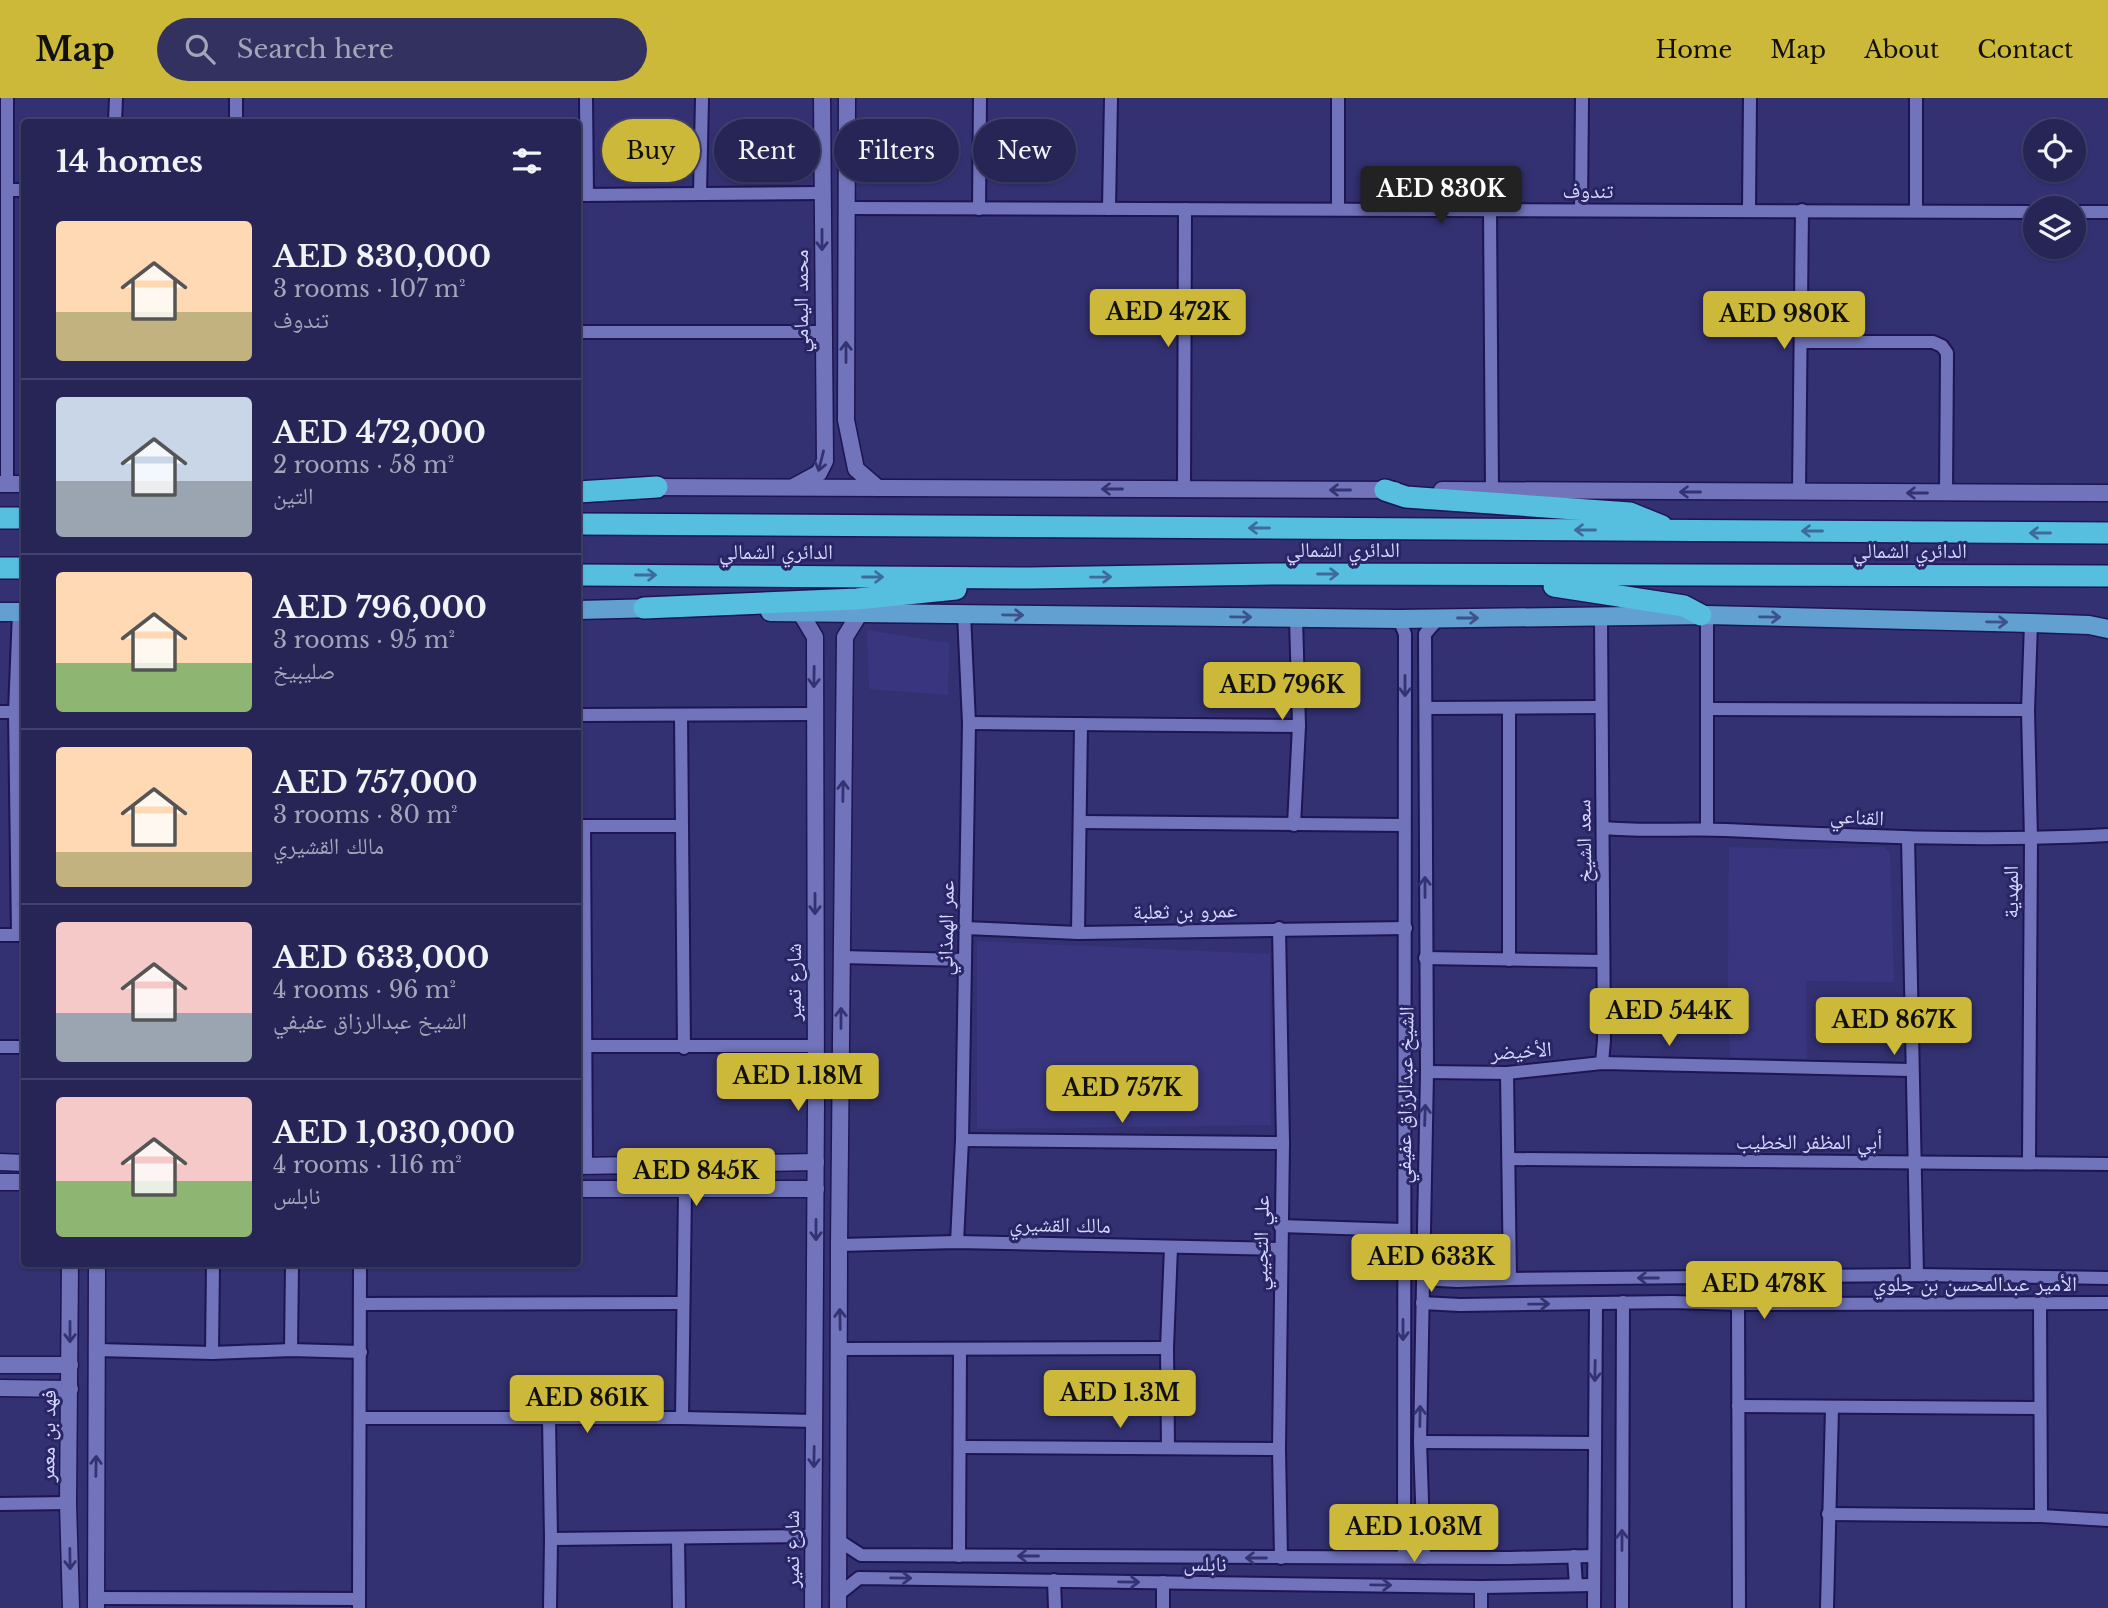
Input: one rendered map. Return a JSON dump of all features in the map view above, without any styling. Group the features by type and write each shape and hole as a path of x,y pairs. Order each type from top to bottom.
{"highway":[{"path":"581,489 657,487"},
{"path":"1385,490 1406,497 1630,513 1674,530"},
{"path":"0,518 21,518"},
{"name":"الدائري الشمالي","path":"581,524 2108,533"},
{"path":"0,568 21,568"},
{"name":"الدائري الشمالي","path":"581,575 1030,578 1277,574 2108,576"},
{"path":"1504,575 1528,582 1684,606 1704,615"},
{"path":"644,608 857,598 975,588 1030,578"}],"main road":[{"path":"581,610 644,608 1296,618 1402,626 1438,619 1704,615 2089,625 2108,629"},
{"path":"0,612 21,612"}],"street":[{"path":"7,98 3,484 21,484"},
{"path":"116,98 116,119"},
{"path":"236,98 236,119"},
{"path":"586,98 582,195 822,193"},
{"path":"700,194 702,98"},
{"name":"محمد اليمامي","path":"792,488 819,473 825,461 822,98"},
{"path":"823,420 836,430 845,430 847,98"},
{"path":"979,209 980,98"},
{"path":"1109,209 1111,98"},
{"path":"1338,98 1338,209"},
{"path":"1581,210 1583,98"},
{"path":"1749,98 1749,210"},
{"path":"1916,98 1916,211"},
{"path":"7,190 21,190"},
{"name":"تندوف","path":"847,208 2023,212"},
{"path":"1184,489 1185,209"},
{"path":"1490,210 1492,491"},
{"path":"1799,492 1802,210"},
{"path":"2086,212 2108,212"},
{"path":"581,332 822,332"},
{"path":"1801,342 1933,342 1945,349 1946,493"},
{"path":"846,420 856,469 878,488"},
{"path":"2054,493 2108,483"},
{"path":"657,487 2108,493"},
{"path":"800,612 815,637 845,637"},
{"path":"838,1601 845,637 860,613"},
{"name":"عمر الهمذاني","path":"957,1242 962,1140 969,723 964,614"},
{"path":"1704,615 1708,709 1706,829"},
{"path":"1294,825 1299,726 1296,618"},
{"name":"سعد الشيخ","path":"1601,618 1604,828 1602,1063"},
{"path":"1402,626 1425,634 1438,619"},
{"name":"المهدية","path":"2029,1162 2031,839 2028,710 2031,623"},
{"path":"2089,625 2108,624"},
{"path":"0,935 21,935 15,712 21,626"},
{"name":"الشيخ عبدالرزاق عفيفي","path":"1402,626 1406,928 1404,1557"},
{"name":"الشيخ عبدالرزاق عفيفي","path":"1424,1558 1420,1442 1427,1072 1425,634"},
{"name":"شارع تمير","path":"813,1608 816,1189 815,637"},
{"path":"1426,708 1601,707"},
{"path":"1508,709 1509,960"},
{"path":"1708,709 2028,710"},
{"path":"0,712 15,712"},
{"path":"581,715 814,714"},
{"path":"681,715 684,1048"},
{"path":"969,723 1299,726"},
{"path":"1078,933 1081,724"},
{"path":"1080,822 1404,825"},
{"path":"681,825 581,826 586,1046 582,1166 816,1162"},
{"name":"القناعي","path":"1604,828 1637,832 1706,829 1908,838 2031,839 2108,835"},
{"path":"1908,838 1917,1275"},
{"name":"عمرو بن ثعلبة","path":"965,928 1078,933 1406,928"},
{"name":"علي التجيبي","path":"1279,929 1283,1143 1280,1226 1281,1558"},
{"path":"841,957 965,960"},
{"path":"1425,958 1603,961"},
{"path":"586,1046 816,1046"},
{"path":"0,1047 21,1047"},
{"name":"الأخيضر","path":"1427,1072 1507,1073 1602,1063 1911,1070"},
{"path":"1507,1073 1510,1279"},
{"path":"816,1106 840,1107"},
{"path":"816,1126 840,1127"},
{"path":"962,1140 1283,1143"},
{"name":"أبي المظفر الخطيب","path":"1510,1159 2108,1164"},
{"path":"0,1163 21,1163"},
{"path":"0,1163 13,1167 17,1175 2,1182"},
{"path":"792,1163 804,1175 793,1189"},
{"path":"2,1182 21,1182"},
{"path":"581,1189 816,1189"},
{"path":"682,1418 685,1190"},
{"path":"1280,1226 1403,1230"},
{"name":"مالك القشيري","path":"839,1245 957,1242 1280,1250"},
{"path":"1168,1447 1167,1348 1171,1247"},
{"name":"فهد بن معمر","path":"70,1267 68,1503 71,1600"},
{"path":"94,1600 97,1267"},
{"path":"212,1267 212,1353"},
{"path":"291,1350 292,1267"},
{"path":"71,1600 87,1597 94,1600 359,1604 360,1267"},
{"name":"الأمير عبدالمحسن بن جلوي","path":"1423,1279 1457,1281 1917,1275 2108,1278"},
{"path":"1672,1278 1672,1302"},
{"path":"1688,1302 1689,1278"},
{"path":"1457,1281 1447,1292 1460,1305"},
{"path":"1622,1608 1623,1302"},
{"path":"360,1304 683,1303"},
{"name":"الأمير عبدالمحسن بن جلوي","path":"1422,1303 2108,1303"},
{"path":"1594,1608 1596,1303"},
{"path":"2040,1303 2041,1516"},
{"path":"1738,1304 1739,1608"},
{"path":"840,1349 1167,1348"},
{"path":"98,1350 212,1353 291,1350 361,1352"},
{"path":"959,1556 960,1350"},
{"path":"0,1365 70,1365"},
{"path":"52,1389 62,1376 54,1365"},
{"path":"0,1388 70,1389"},
{"path":"1738,1406 2040,1408"},
{"path":"1832,1408 1826,1608 1833,1608"},
{"path":"361,1418 682,1418 814,1421"},
{"path":"549,1418 550,1608"},
{"path":"1420,1442 1593,1444"},
{"path":"961,1447 1279,1449"},
{"path":"0,1504 68,1503"},
{"path":"1828,1514 2041,1516 2108,1520"},
{"path":"551,1539 813,1536"},
{"path":"1403,1539 1413,1547 1423,1538"},
{"path":"678,1539 679,1608"},
{"path":"838,1540 861,1555 859,1578 838,1601"},
{"name":"نابلس","path":"861,1555 1281,1558 1593,1556"},
{"path":"1574,1556 1576,1585"},
{"name":"نابلس","path":"859,1578 1481,1587 1594,1585"},
{"path":"1054,1580 1055,1608"},
{"path":"1163,1583 1163,1608"},
{"path":"1481,1587 1481,1608"},
{"path":"78,1608 94,1600"}],"shaded area":[{"path":"867,630 949,643 948,695 869,689"},
{"path":"1729,847 1884,847 1890,853 1894,982 1806,981 1807,1059 1730,1057"},
{"path":"977,941 1270,954 1271,1125 977,1129"}]}
